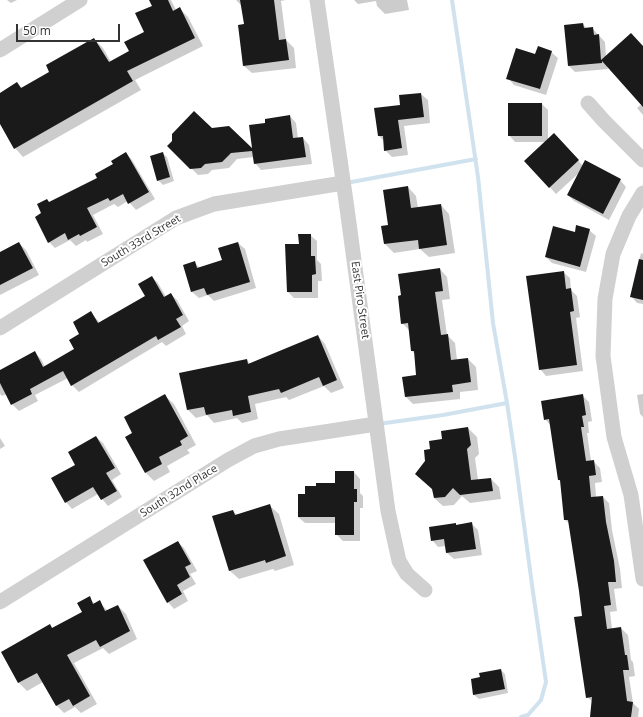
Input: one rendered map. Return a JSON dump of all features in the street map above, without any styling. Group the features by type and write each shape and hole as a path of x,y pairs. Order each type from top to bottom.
{"street":[{"path":"0,50 80,0"},
{"name":"East Piro Street","path":"317,0 388,511 399,561 407,574 425,590"},
{"path":"588,103 643,160"},
{"name":"South 33rd Street","path":"0,328 176,218 214,204 343,183"},
{"path":"643,193 629,216 614,254 605,299 603,356 614,437 631,495 638,513 643,579"},
{"name":"South 32nd Place","path":"0,602 228,460 254,446 279,439 376,424"}],"building":[{"path":"149,0 168,0 173,11 180,7 195,38 127,71 133,81 14,149 0,124 0,93 17,82 21,88 49,72 46,65 94,38 109,62 129,51 124,42 144,32 135,13 152,6"},
{"path":"240,0 274,0 279,40 286,39 289,60 243,66 238,25 244,24"},
{"path":"583,23 584,28 593,27 594,35 599,34 601,60 631,33 643,46 643,107 602,61 602,63 568,66 564,25"},
{"path":"538,46 552,51 540,89 506,79 516,48 535,54"},
{"path":"421,93 424,117 398,120 402,148 384,151 383,136 378,136 374,108 400,105 399,95"},
{"path":"508,103 542,103 542,136 508,136"},
{"path":"194,111 212,128 229,126 252,148 249,125 265,123 265,119 290,115 293,138 303,137 306,157 254,164 252,151 231,153 222,162 205,164 201,168 190,169 167,146 172,141 172,134"},
{"path":"554,133 579,160 549,188 524,161"},
{"path":"126,152 149,192 128,204 123,194 110,201 108,198 87,208 97,227 80,236 79,234 68,240 65,233 48,243 35,217 41,213 37,204 47,199 49,202 97,178 95,174 113,164 111,161"},
{"path":"163,152 170,177 157,181 150,156"},
{"path":"585,160 621,179 603,214 567,195"},
{"path":"408,186 411,208 441,204 447,245 419,249 418,240 384,244 381,226 388,225 383,190"},
{"path":"576,225 590,229 580,267 545,257 553,226 575,232"},
{"path":"298,234 311,234 311,256 315,256 316,274 312,275 312,292 287,292 285,244 299,244"},
{"path":"19,242 33,268 0,285 0,252"},
{"path":"238,242 250,282 207,295 204,288 191,292 183,265 195,261 197,268 222,260 218,248"},
{"path":"639,259 643,260 643,300 630,297"},
{"path":"440,268 443,291 435,292 441,335 448,334 451,360 468,358 471,382 452,385 453,392 405,397 402,377 416,375 414,351 411,351 408,323 401,324 398,296 401,295 398,274"},
{"path":"564,271 566,289 571,288 574,311 570,312 577,365 539,370 526,276"},
{"path":"152,276 164,297 171,293 183,315 176,319 181,327 158,340 156,336 71,386 63,371 30,389 32,394 11,405 0,383 0,370 35,351 43,367 74,349 69,340 79,334 73,322 91,311 98,323 145,296 138,284"},
{"path":"318,335 337,380 323,386 319,377 281,393 279,389 248,396 251,412 233,416 232,410 206,415 204,407 187,410 179,373 247,359 248,364"},
{"path":"165,394 188,436 180,441 182,445 159,457 162,464 145,473 125,437 132,433 124,417"},
{"path":"583,394 586,415 582,416 584,427 581,427 586,461 594,460 596,475 589,476 591,497 603,496 606,522 614,561 616,582 608,582 611,605 604,606 607,629 621,627 629,670 623,670 627,701 633,702 631,717 590,717 592,697 586,698 574,617 582,616 568,520 564,520 560,480 558,480 549,419 544,420 541,401"},
{"path":"468,427 471,445 467,449 471,480 491,478 493,491 460,495 453,488 445,497 434,498 432,489 415,474 425,461 424,450 430,449 429,441 442,439 441,431"},
{"path":"96,436 115,468 106,473 117,491 101,500 93,487 65,503 51,478 75,465 68,452"},
{"path":"335,471 354,471 354,489 357,489 357,502 354,502 354,535 335,535 335,517 298,517 298,494 305,494 305,486 316,486 316,483 335,483"},
{"path":"270,504 286,556 266,563 265,560 229,571 212,516 233,510 235,515"},
{"path":"472,522 476,549 446,553 444,539 431,541 429,527"},
{"path":"178,541 191,564 185,567 190,577 177,585 182,594 167,603 143,560"},
{"path":"90,596 93,604 100,600 105,611 118,605 130,631 100,647 96,640 67,655 90,696 73,706 69,699 56,706 37,673 18,683 1,652 50,624 52,628 82,612 77,603"},
{"path":"501,669 505,689 473,695 471,679 480,677 479,673"}],"waterway":[{"path":"452,0 478,177 493,323 515,457 546,682 541,700 528,715 521,717"},
{"path":"346,183 476,159"},
{"path":"378,424 443,415 507,403"}]}
